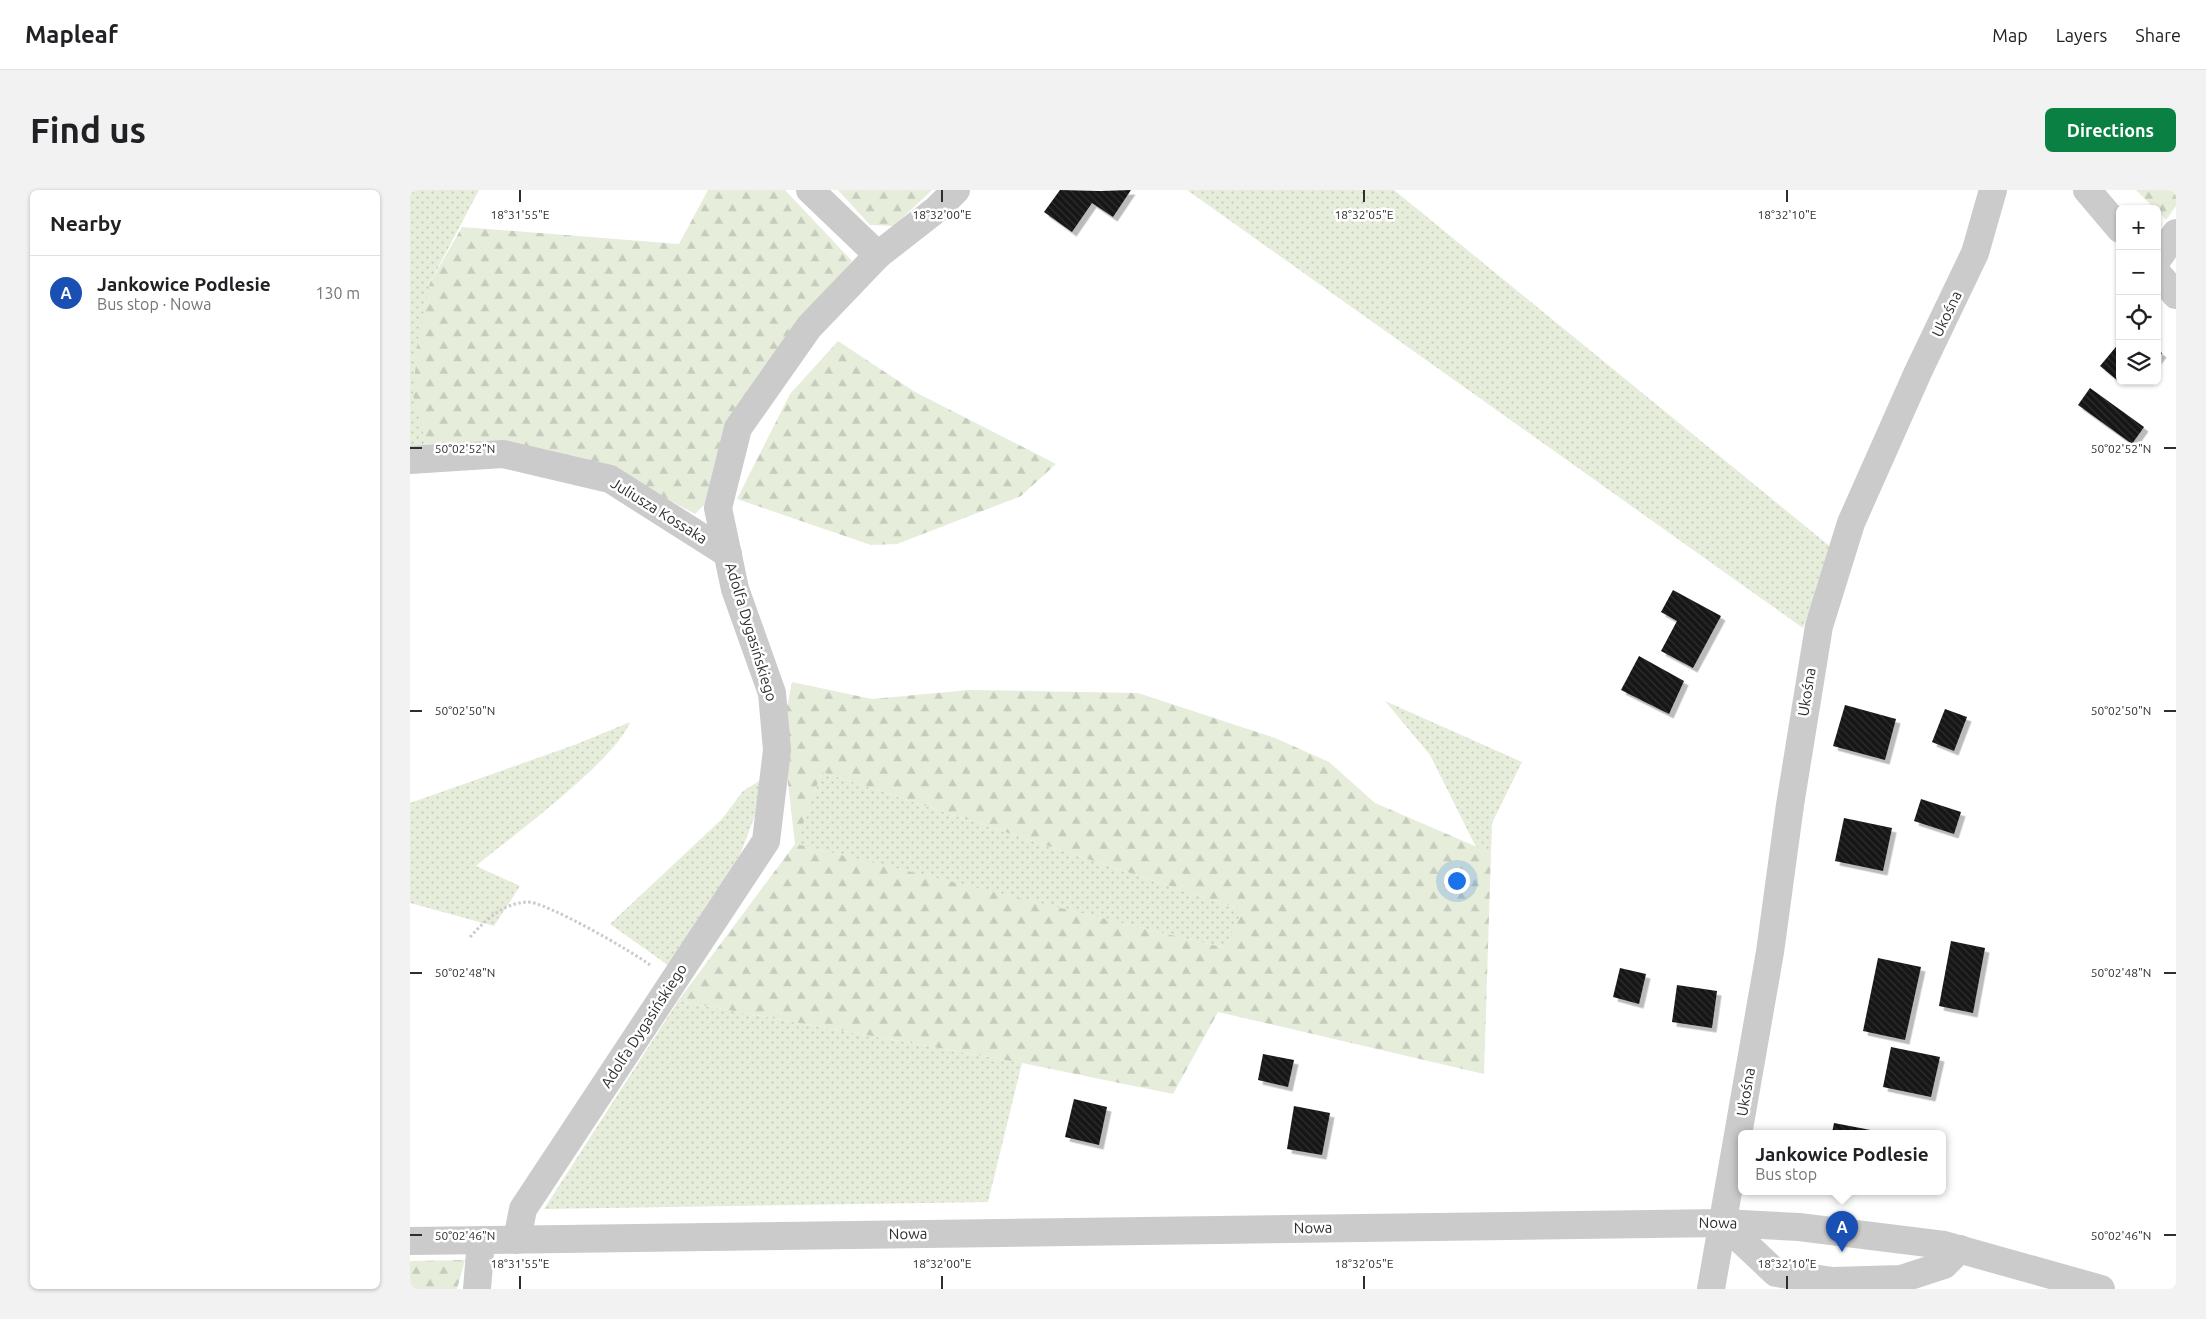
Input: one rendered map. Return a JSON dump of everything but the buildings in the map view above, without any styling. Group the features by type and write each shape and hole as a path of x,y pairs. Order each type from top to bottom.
{"street":[{"path":"810,190 878,255"},
{"name":"Adolfa Dygasińskiego","path":"517,1240 523,1208 766,841 777,750 772,693 735,589 718,508 738,428 809,328 878,255 937,209 956,190"},
{"name":"Ukośna","path":"1739,1130 1770,952 1819,626 1851,523 1910,389 1975,253 1993,190"},
{"path":"2087,190 2116,224"},
{"path":"2161,254 2176,233"},
{"path":"2161,278 2176,295"},
{"name":"Juliusza Kossaka","path":"410,460 503,454 610,478 728,554"},
{"name":"Ukośna","path":"1712,1289 1738,1137"},
{"path":"1723,1223 1776,1273 1833,1281 1901,1279 1944,1265 1960,1249"},
{"name":"Nowa","path":"410,1241 1723,1223 1847,1232 1905,1239 1960,1249 2102,1289"},
{"path":"477,1289 481,1240"}],"path":[{"path":"470,937 494,912 528,902 556,912 632,951 672,981"}],"green space":[{"path":"410,190 479,190 430,283 427,448 410,448"},
{"path":"708,190 785,190 852,261 728,420 712,497 695,514 614,470 427,448 413,395 418,339 430,283 462,227 679,244"},
{"path":"838,190 932,190 894,226 870,225"},
{"path":"1187,190 1394,190 1832,548 1803,628"},
{"path":"2136,190 2176,190 2176,206 2166,220 2161,214 2161,205 2151,205"},
{"path":"838,341 915,392 1056,464 1021,496 897,544 871,545 737,499 790,394"},
{"path":"792,682 872,699 969,690 1138,693 1275,738 1329,762 1375,803 1491,853 1484,1074 1218,1012 1173,1094 1022,1063 678,1001 795,844 782,732","holes":["822,772 1243,910 1225,948 796,844"]},
{"path":"1385,701 1522,762 1492,823 1491,853 1476,847 1430,755"},
{"path":"630,722 621,738 584,777 537,818 476,866 520,886 494,926 410,903 410,803 577,744"},
{"path":"822,772 1243,910 1225,948 795,844"},
{"path":"764,778 756,813 740,855 669,966 610,924 722,819 743,791"},
{"path":"678,1001 1022,1063 988,1202 544,1209"},
{"path":"465,1260 457,1289 410,1289 410,1261"}],"place":[{"name":"Jankowice Podlesie","path":"1842,1252"}]}
